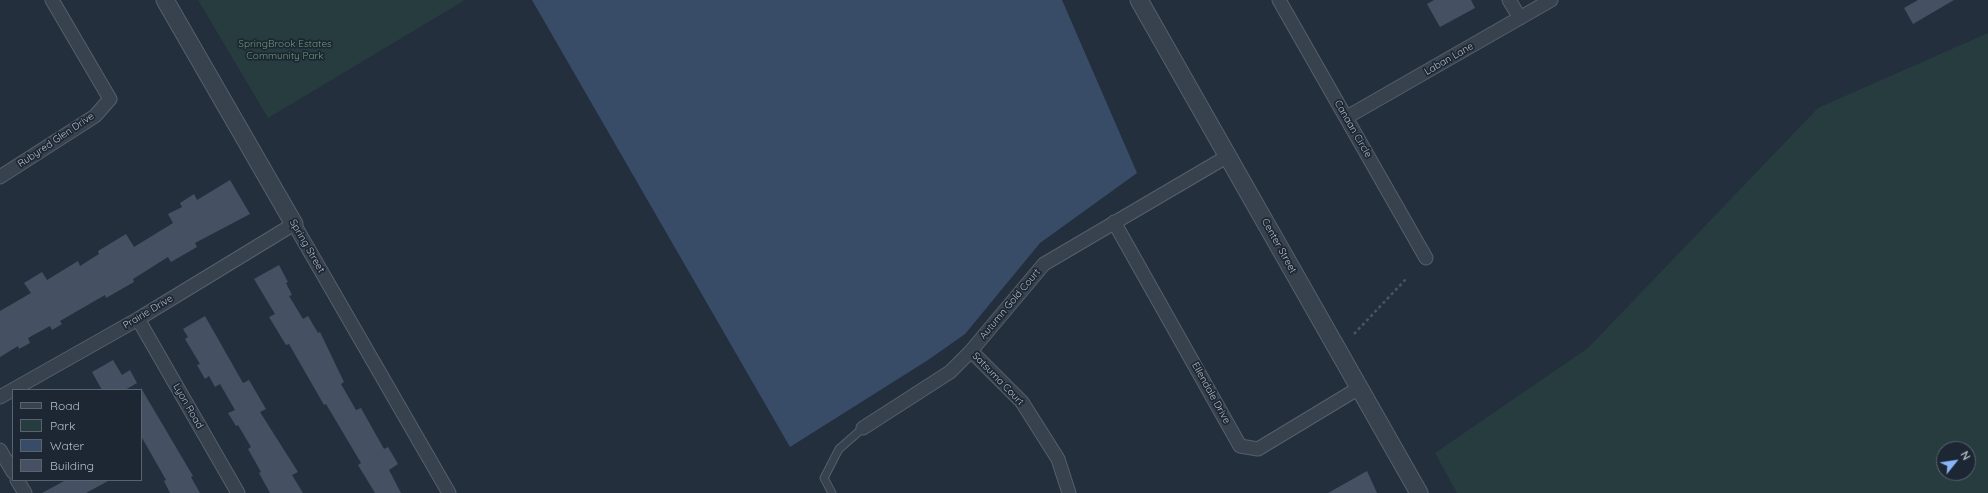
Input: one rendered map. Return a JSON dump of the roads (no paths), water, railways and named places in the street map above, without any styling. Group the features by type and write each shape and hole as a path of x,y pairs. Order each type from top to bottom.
{"street":[{"name":"Rubyred Glen Drive","path":"0,177 95,116 110,99 52,0"},
{"name":"Spring Street","path":"165,0 449,493"},
{"name":"Center Street","path":"1139,0 1419,493"},
{"name":"Canaan Circle","path":"1279,0 1426,258"},
{"path":"1509,0 1520,18"},
{"name":"Laban Lane","path":"1347,117 1551,0"},
{"name":"Autumn Gold Court","path":"863,428 950,372 971,351 1044,264 1228,156"},
{"name":"Ellendale Drive","path":"1114,222 1240,446 1258,449 1359,388"},
{"name":"Prairie Drive","path":"14,389 138,319 294,224"},
{"name":"Lyon Road","path":"138,319 238,493"},
{"name":"Satsuma Court","path":"971,351 1022,402 1058,459 1069,493"},
{"name":"Prairie Drive","path":"0,397 12,390"},
{"path":"0,450 12,470"},
{"path":"18,481 25,493"}],"lane":[{"path":"832,493 824,478 839,449 863,428"}],"water":[{"path":"532,0 1062,0 1137,173 1040,243 965,334 928,360 790,447"}],"park label":[{"name":"SpringBrook Estates Community Park","path":"285,50"}]}
